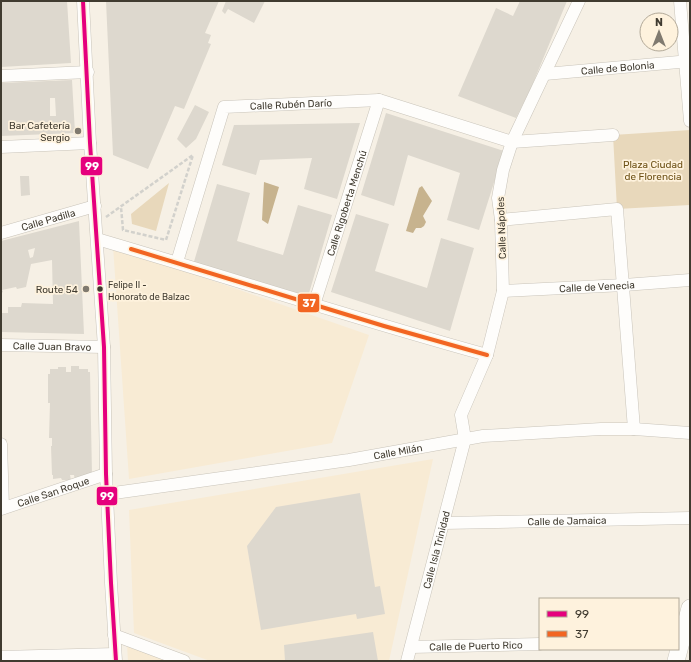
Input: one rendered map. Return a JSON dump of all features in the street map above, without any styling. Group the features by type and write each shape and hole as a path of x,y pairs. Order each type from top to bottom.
{"main road":[{"path":"680,641 690,608"},
{"path":"676,661 678,650"}],"street":[{"path":"1,657 115,658 106,474 104,347 90,143 84,1"},
{"name":"Calle Nápoles","path":"466,440 461,415 487,355 503,290 501,220 498,198 502,170 512,142 579,1"},
{"path":"680,1 687,62 690,121"},
{"name":"Calle de Bolonia","path":"545,74 687,62"},
{"path":"1,76 88,72"},
{"name":"Calle Rubén Darío","path":"177,262 224,107 379,100 512,142"},
{"name":"Calle Rigoberta Menchú","path":"314,305 379,100"},
{"path":"512,142 613,135"},
{"path":"1,147 90,143"},
{"name":"Calle Padilla","path":"1,233 94,206"},
{"path":"501,220 617,209 634,429"},
{"path":"97,239 177,262 314,305 487,355"},
{"name":"Calle de Venecia","path":"503,290 624,285 690,280"},
{"name":"Calle Juan Bravo","path":"1,345 104,347"},
{"name":"Calle Milán","path":"107,494 308,466 483,436 601,429 634,429 690,433"},
{"name":"Calle Isla Trinidad","path":"407,661 466,440"},
{"path":"1,444 2,508"},
{"name":"Calle San Roque","path":"2,508 106,474"},
{"name":"Calle de Jamaica","path":"444,523 690,518"},
{"path":"114,635 184,661"},
{"name":"Calle de Puerto Rico","path":"411,647 539,644"}],"path":[{"path":"96,224 193,155 166,240 123,230 121,207"}],"shaded area":[{"path":"264,182 279,187 268,224 262,220"},
{"path":"422,186 432,201 423,216 426,222 424,226 421,228 416,228 413,233 406,231 419,188"},
{"path":"113,246 369,335 332,443 129,479"},
{"path":"433,459 389,661 210,661 134,633 129,510"},
{"path":"127,645 170,661 128,661"}],"green space":[{"name":"Plaza Ciudad de Florencia","path":"690,130 690,205 617,209 613,135"},
{"path":"169,183 156,231 132,224 131,214"}],"building":[{"path":"1,1 67,1 71,63 1,67"},
{"path":"106,1 219,1 205,33 211,35 208,43 211,44 184,109 175,106 148,169 113,155"},
{"path":"226,1 265,1 254,23 228,9 225,14 222,11"},
{"path":"520,1 567,1 531,88 516,118 458,96 496,8 513,16"},
{"path":"72,80 75,133 1,136 1,83","holes":["50,98 55,98 56,116 50,116"]},
{"path":"195,105 209,112 196,139 186,148 177,139"},
{"path":"386,113 504,151 479,230 447,220 460,173 408,155 394,206 361,195"},
{"path":"360,123 337,199 304,189 312,158 260,160 256,175 222,165 234,125"},
{"path":"20,176 29,176 30,195 21,196"},
{"path":"217,184 250,193 237,241 283,255 298,205 332,215 307,300 193,265"},
{"path":"356,214 389,224 375,271 427,288 441,238 474,248 450,331 331,292"},
{"path":"79,221 84,334 1,332 1,313 8,313 8,307 21,307 22,303 53,304 52,260 31,264 26,287 17,289 16,287 2,290 3,292 1,293 1,241","holes":["35,248 33,257 30,258 28,250"]},
{"path":"71,366 79,366 79,369 88,369 88,372 90,372 92,475 75,480 74,475 70,475 71,480 62,480 61,478 53,479 52,438 49,438 50,403 48,403 48,374 50,374 50,369 58,369 58,367 66,367 66,372 71,372"},
{"path":"360,493 375,587 380,586 385,614 357,619 356,614 261,630 247,546 276,507"},
{"path":"373,632 378,661 285,661 284,645"}],"transit line":[{"name":"99","path":"83,1 90,143 104,347 106,474 116,661"},
{"name":"37","path":"131,249 384,326 487,355"}],"place":[{"name":"Bar Cafetería Sergio","path":"78,131"},
{"name":"Route 54","path":"86,289"},
{"name":"Felipe II - Honorato de Balzac","path":"100,289"}]}
